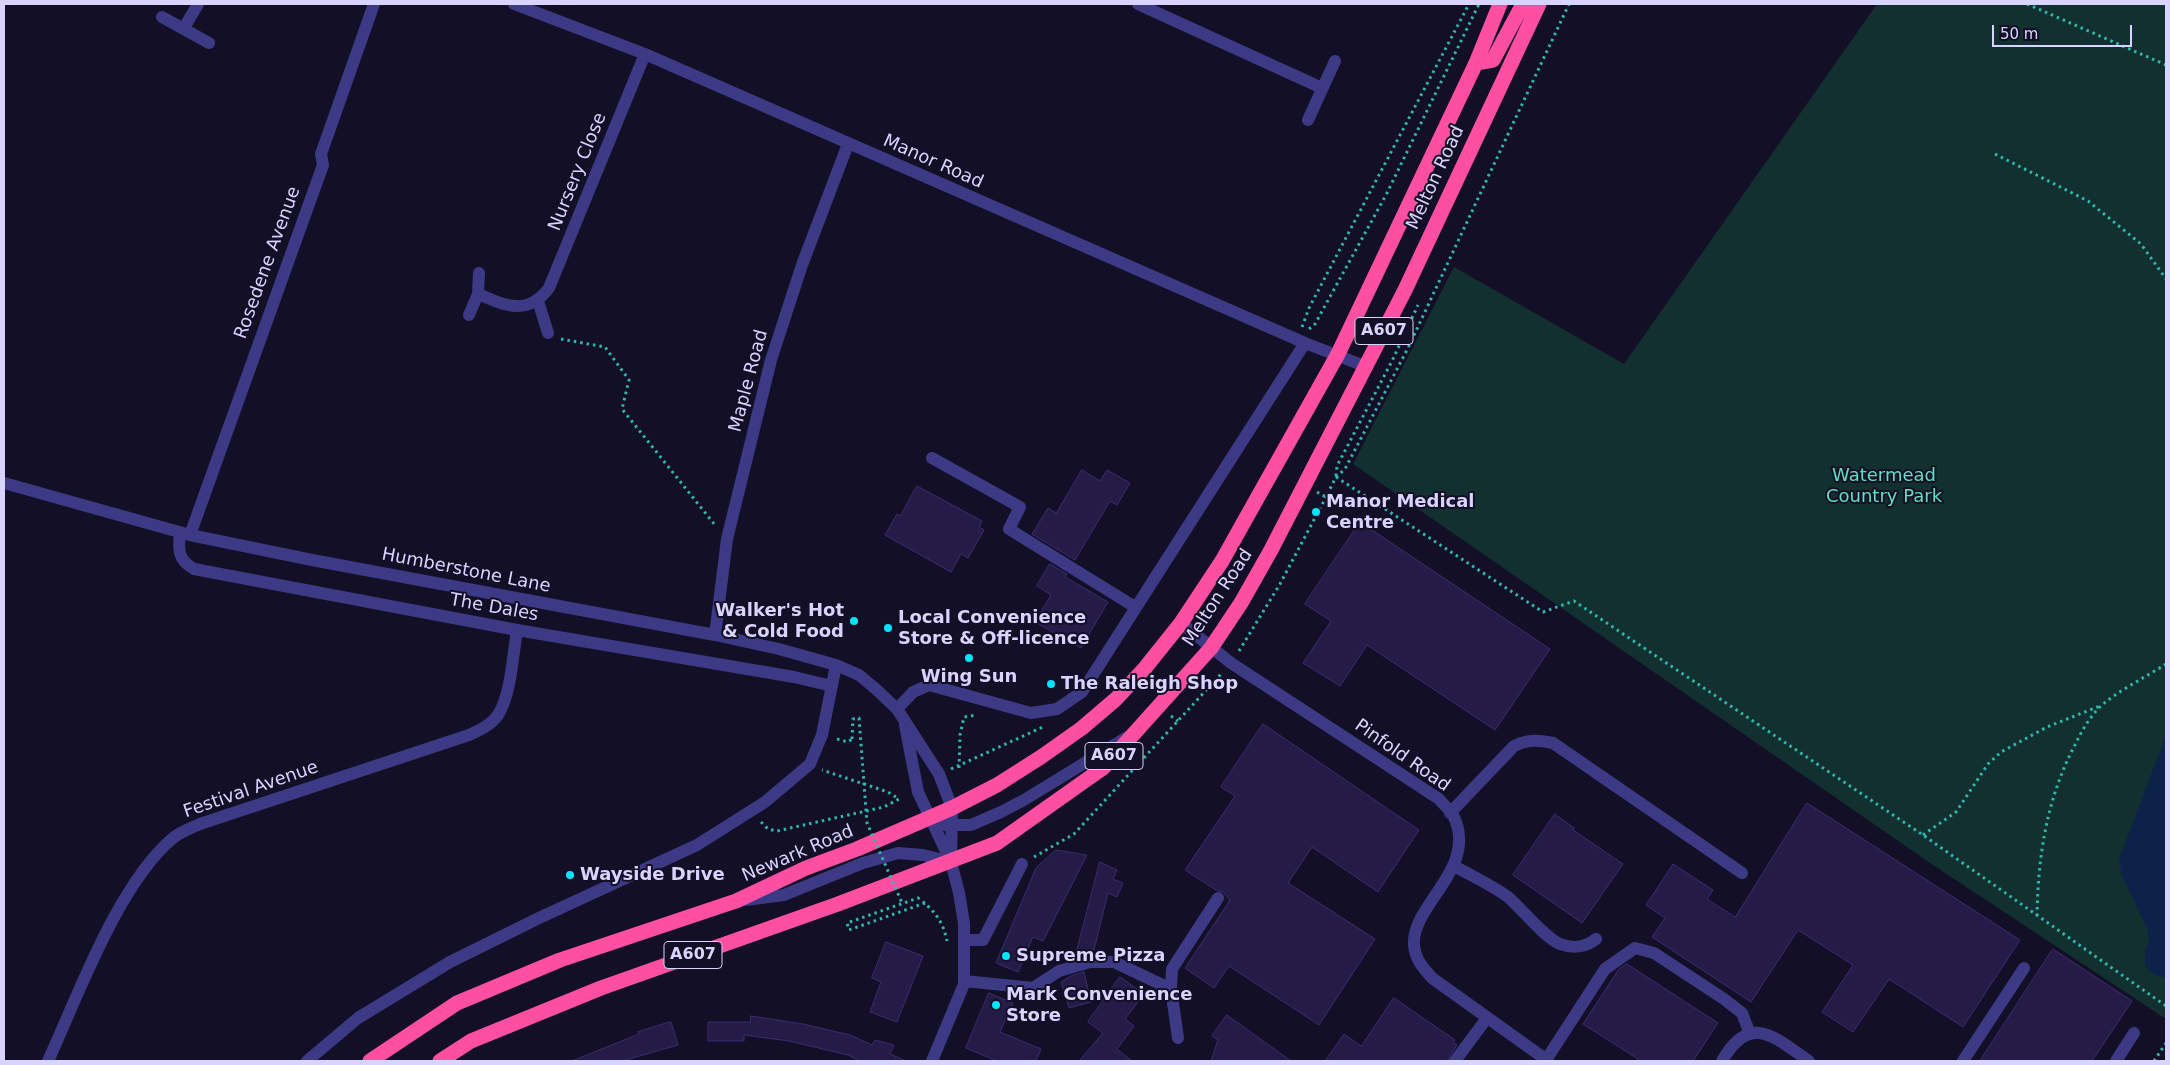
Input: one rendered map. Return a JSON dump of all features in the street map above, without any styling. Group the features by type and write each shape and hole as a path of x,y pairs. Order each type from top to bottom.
{"highway":[{"name":"Melton Road","path":"1116,699 1145,668 1181,623 1222,561 1338,354 1476,63 1500,4"},
{"path":"1476,63 1493,60 1523,4"},
{"name":"Melton Road","path":"951,862 997,843 1103,768 1211,648 1241,603 1271,550 1367,367 1539,4"},
{"name":"Newark Road","path":"370,1061 457,1003 560,960 736,901 806,868 857,849 952,808 997,785 1042,757 1082,728 1116,699"},
{"name":"A607","path":"440,1061 472,1041 601,988 951,862"}],"street":[{"path":"184,28 198,4"},
{"name":"Rosedene Avenue","path":"185,533 323,165 321,154 374,4"},
{"name":"Manor Road","path":"514,4 645,54 1301,341 1338,354"},
{"path":"1138,4 1322,88"},
{"path":"162,16 209,43"},
{"name":"Nursery Close","path":"538,301 549,288 645,54"},
{"path":"1308,120 1335,61"},
{"name":"Maple Road","path":"715,635 727,539 771,360 802,265 848,144"},
{"path":"469,315 478,294 479,274"},
{"path":"478,294 502,304 515,306 526,306 538,301 548,333"},
{"path":"896,709 913,692 929,685 994,701 1031,713 1057,709 1070,702 1082,692 1301,341"},
{"name":"A607","path":"1338,354 1367,367"},
{"path":"932,458 1020,507 1010,529 1135,608"},
{"name":"Humberstone Lane","path":"4,483 185,533 312,560 715,635 779,648 836,665 859,676 896,709 935,765 952,808"},
{"name":"The Dales","path":"185,533 179,556 184,563 194,569 517,630 794,677 832,686"},
{"name":"Pinfold Road","path":"1181,623 1211,648 1439,799 1454,818 1458,839 1454,866 1415,930 1414,946 1419,963 1432,978 1547,1061"},
{"name":"Festival Avenue","path":"48,1061 110,927 151,860 174,837 200,824 469,735 485,728 498,715 504,700 517,630"},
{"path":"306,1061 358,1018 450,962 539,918 698,845 751,811 810,764 822,734 836,665"},
{"name":"Humberstone Lane","path":"904,721 918,792 951,862"},
{"path":"930,818 943,825 971,825 1024,800 1138,730"},
{"path":"1450,813 1514,746 1525,740 1540,740 1553,743 1742,873"},
{"path":"932,1061 964,981 964,940 959,893 951,862 952,808"},
{"name":"A607","path":"736,901 784,895 871,861 898,853 923,855 951,862"},
{"path":"964,940 983,940 1022,864"},
{"path":"1454,866 1506,896 1550,938 1560,944 1574,947 1588,945 1596,939"},
{"path":"1178,1038 1171,988 1172,969 1218,898"},
{"path":"1547,1061 1605,969 1635,948 1654,952 1724,998 1742,1013 1750,1034"},
{"path":"964,981 1033,988 1059,972 1074,967 1090,962 1114,962 1171,988"},
{"path":"1963,1061 2024,968"},
{"path":"1455,1061 1488,1018"},
{"path":"1722,1061 1736,1040 1750,1034 1760,1033 1775,1038 1809,1061"},
{"path":"2116,1061 2134,1033"}],"path":[{"path":"1301,341 1309,308 1469,4"},
{"path":"1301,341 1314,324 1386,195 1479,4"},
{"path":"1569,4 1408,348 1345,469 1336,477 1543,612 1574,601 1923,835 2166,1006"},
{"path":"2026,4 2166,65"},
{"path":"1995,154 2088,201 2142,244 2166,279"},
{"path":"548,333 559,339 605,347 629,380 622,409 727,539"},
{"path":"1923,835 1956,812 1988,764 2001,752 2047,727 2101,706 2166,664"},
{"path":"959,768 960,735 964,717 990,712 994,701"},
{"path":"2037,916 2038,870 2044,831 2054,794 2066,762 2078,739 2101,706"},
{"path":"852,739 853,719 859,718 867,823 902,904"},
{"path":"751,811 768,830 777,831 884,807 901,799 888,792 828,774 810,764"},
{"path":"925,903 849,930 847,923 918,898 925,903 944,924 950,952 963,953"},
{"path":"2154,1061 2166,1043"}],"green space":[{"name":"Watermead Country Park","path":"1877,4 2166,4 2166,1019 1933,865 1353,464 1454,267 1624,364"}],"water":[{"path":"2166,735 2166,978 2155,975 2145,966 2145,952 2149,940 2147,928 2122,876 2119,860"}],"building":[{"path":"1082,470 1100,481 1107,470 1130,483 1117,505 1110,501 1075,560 1032,534 1048,508 1056,513"},
{"path":"917,486 982,521 979,527 984,530 968,558 961,554 951,572 885,535 897,514 900,516"},
{"path":"1360,522 1550,649 1495,730 1367,645 1340,686 1303,663 1331,621 1305,604"},
{"path":"1050,564 1067,574 1065,577 1108,602 1081,648 1035,622 1051,595 1037,586"},
{"path":"1263,724 1419,830 1378,892 1312,847 1288,883 1375,939 1319,1025 1229,966 1214,988 1185,968 1230,900 1223,892 1216,890 1185,870 1235,796 1221,787"},
{"path":"1807,803 2020,940 1963,1027 1889,979 1853,1032 1822,1012 1853,965 1798,930 1751,1002 1652,937 1665,918 1646,905 1673,864 1713,890 1707,899 1735,917"},
{"path":"1555,814 1574,828 1573,830 1623,864 1582,923 1513,875"},
{"path":"1056,850 1087,855 1043,941 1033,937 1018,972 996,963 1036,868"},
{"path":"1100,862 1117,870 1113,879 1123,883 1117,897 1108,893 1094,950 1075,958"},
{"path":"886,942 923,956 897,1022 870,1012 881,982 872,978"},
{"path":"2053,949 2132,1001 2092,1061 1980,1061"},
{"path":"1627,964 1718,1023 1693,1061 1641,1061 1583,1024 1619,969"},
{"path":"1084,972 1091,1002 1069,1008 1061,982 1071,976"},
{"path":"1120,977 1144,994 1125,1019 1134,1026 1117,1049 1132,1061 1079,1061 1103,1033 1088,1022"},
{"path":"989,993 1013,1003 1000,1032 1041,1049 1036,1061 997,1061 966,1048"},
{"path":"1394,998 1455,1040 1453,1043 1457,1045 1447,1061 1325,1061 1344,1034 1361,1046"},
{"path":"1227,1015 1291,1061 1211,1061 1218,1040 1212,1036"},
{"path":"751,1016 803,1024 850,1035 872,1045 875,1040 894,1045 890,1054 906,1061 860,1061 848,1055 789,1041 744,1035 744,1041 708,1041 708,1022 750,1022"},
{"path":"671,1022 678,1045 622,1061 572,1061 639,1034 638,1032"}],"place":[{"name":"Manor Medical Centre","path":"1316,512"},
{"name":"Walker's Hot & Cold Food","path":"854,621"},
{"name":"Local Convenience Store & Off-licence","path":"888,628"},
{"name":"Wing Sun","path":"969,658"},
{"name":"The Raleigh Shop","path":"1051,684"},
{"name":"Wayside Drive","path":"570,875"},
{"name":"Supreme Pizza","path":"1006,956"},
{"name":"Mark Convenience Store","path":"996,1005"}]}
